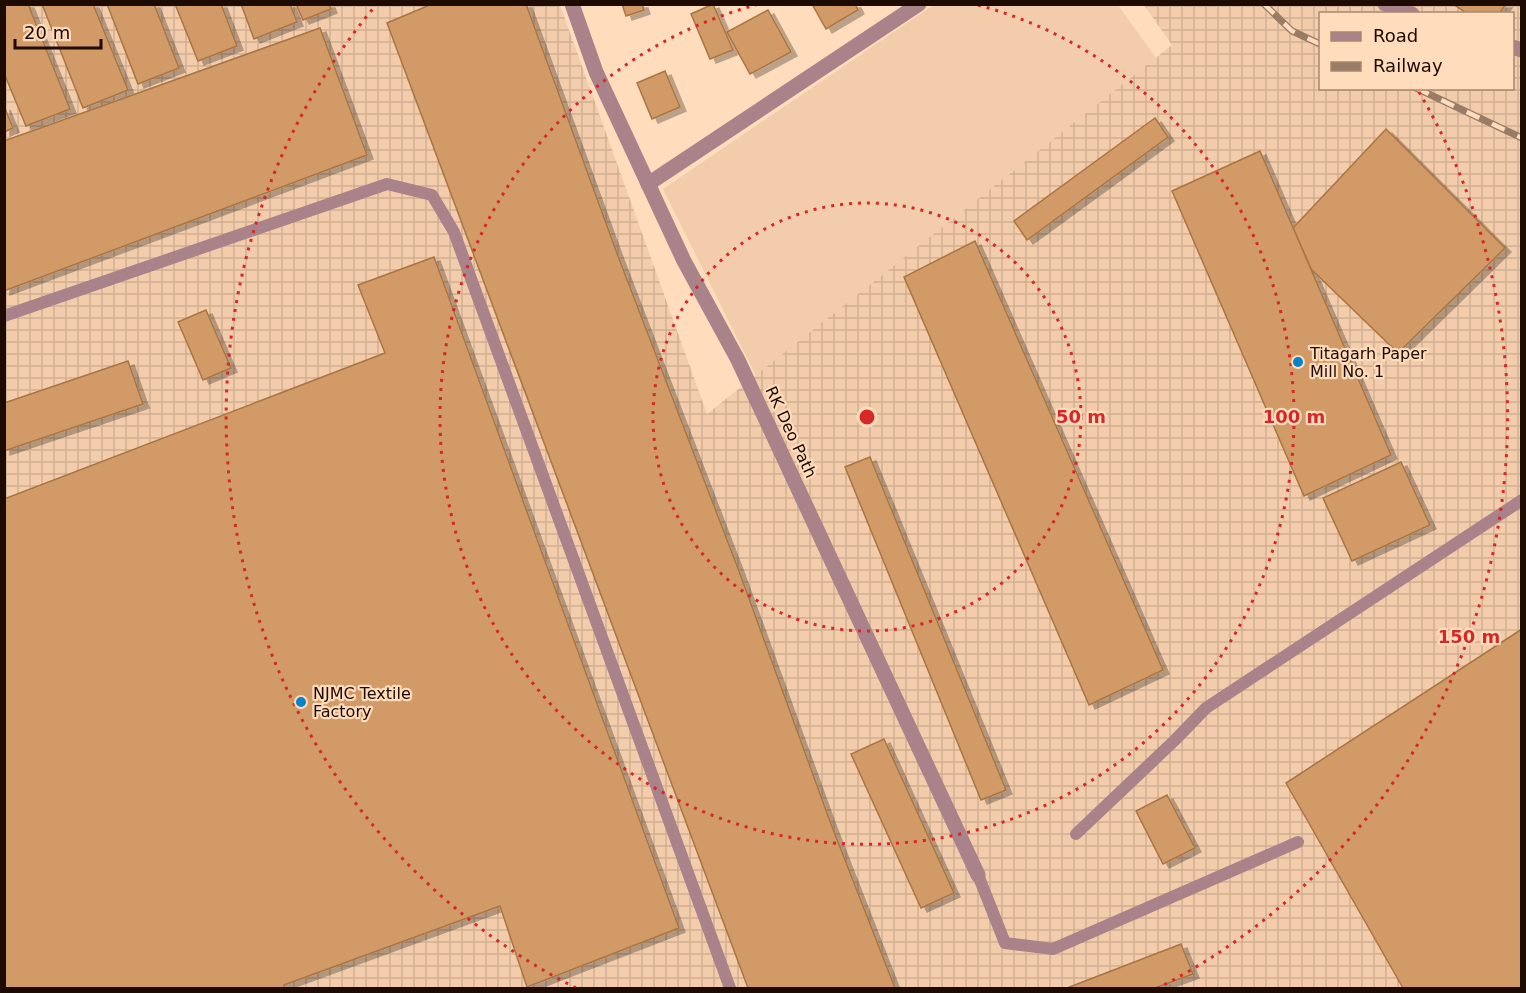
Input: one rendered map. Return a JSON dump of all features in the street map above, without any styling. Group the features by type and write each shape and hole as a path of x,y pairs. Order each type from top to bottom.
{"street":[{"name":"RK Deo Path","path":"572,4 596,72 648,184 684,261 743,371 978,875"},
{"path":"648,184 919,4"},
{"path":"1385,4 1407,12"}],"lane":[{"path":"4,316 387,184 432,195 454,232 730,988"},
{"path":"1076,834 1206,708 1521,500"},
{"path":"978,875 1005,943 1053,949 1298,842"}],"shaded area":[{"path":"935,4 1118,5 1156,58 756,376 663,189"},
{"path":"5,5 560,5 707,414 1172,45 1144,5 1521,5 1521,988 5,988"}],"building":[{"path":"4,4 28,4 70,109 26,126 4,73"},
{"path":"42,4 93,4 128,90 83,108"},
{"path":"107,4 154,4 179,68 138,84"},
{"path":"175,4 221,4 237,46 198,61"},
{"path":"241,4 290,4 297,22 254,39"},
{"path":"296,4 329,4 331,9 303,20"},
{"path":"432,4 526,4 618,256 739,571 831,824 895,988 748,988 387,23"},
{"path":"622,4 642,4 644,10 626,16"},
{"path":"713,4 733,50 710,59 691,14"},
{"path":"812,4 855,4 858,10 826,29"},
{"path":"1453,4 1506,4 1500,12 1465,12"},
{"path":"768,10 791,52 750,74 727,32"},
{"path":"320,28 367,155 4,291 4,141"},
{"path":"665,71 680,107 652,119 637,83"},
{"path":"4,106 13,128 4,132"},
{"path":"1155,118 1168,137 1027,240 1014,221"},
{"path":"1386,129 1505,248 1398,353 1311,269 1293,228"},
{"name":"Titagarh Paper Mill No. 1","path":"1260,151 1391,455 1304,496 1172,191"},
{"path":"975,241 1163,670 1089,705 904,277"},
{"name":"NJMC Textile Factory","path":"434,257 679,928 527,987 500,906 284,985 285,988 4,988 4,499 385,353 358,285"},
{"path":"206,310 231,368 203,380 178,322"},
{"path":"128,361 143,404 4,451 4,403"},
{"path":"870,457 1006,790 981,800 845,467"},
{"path":"1401,462 1430,525 1352,561 1323,498"},
{"path":"1522,629 1522,988 1403,988 1286,783"},
{"path":"884,739 954,893 921,908 851,754"},
{"path":"1167,795 1195,848 1163,864 1136,811"},
{"path":"1181,944 1193,974 1155,988 1067,988"}],"railway":[{"path":"1264,4 1292,31 1319,44"},
{"path":"1420,90 1522,138"}],"place":[{"name":"Titagarh Paper Mill No. 1","path":"1298,362"},
{"name":"NJMC Textile Factory","path":"301,702"}]}
